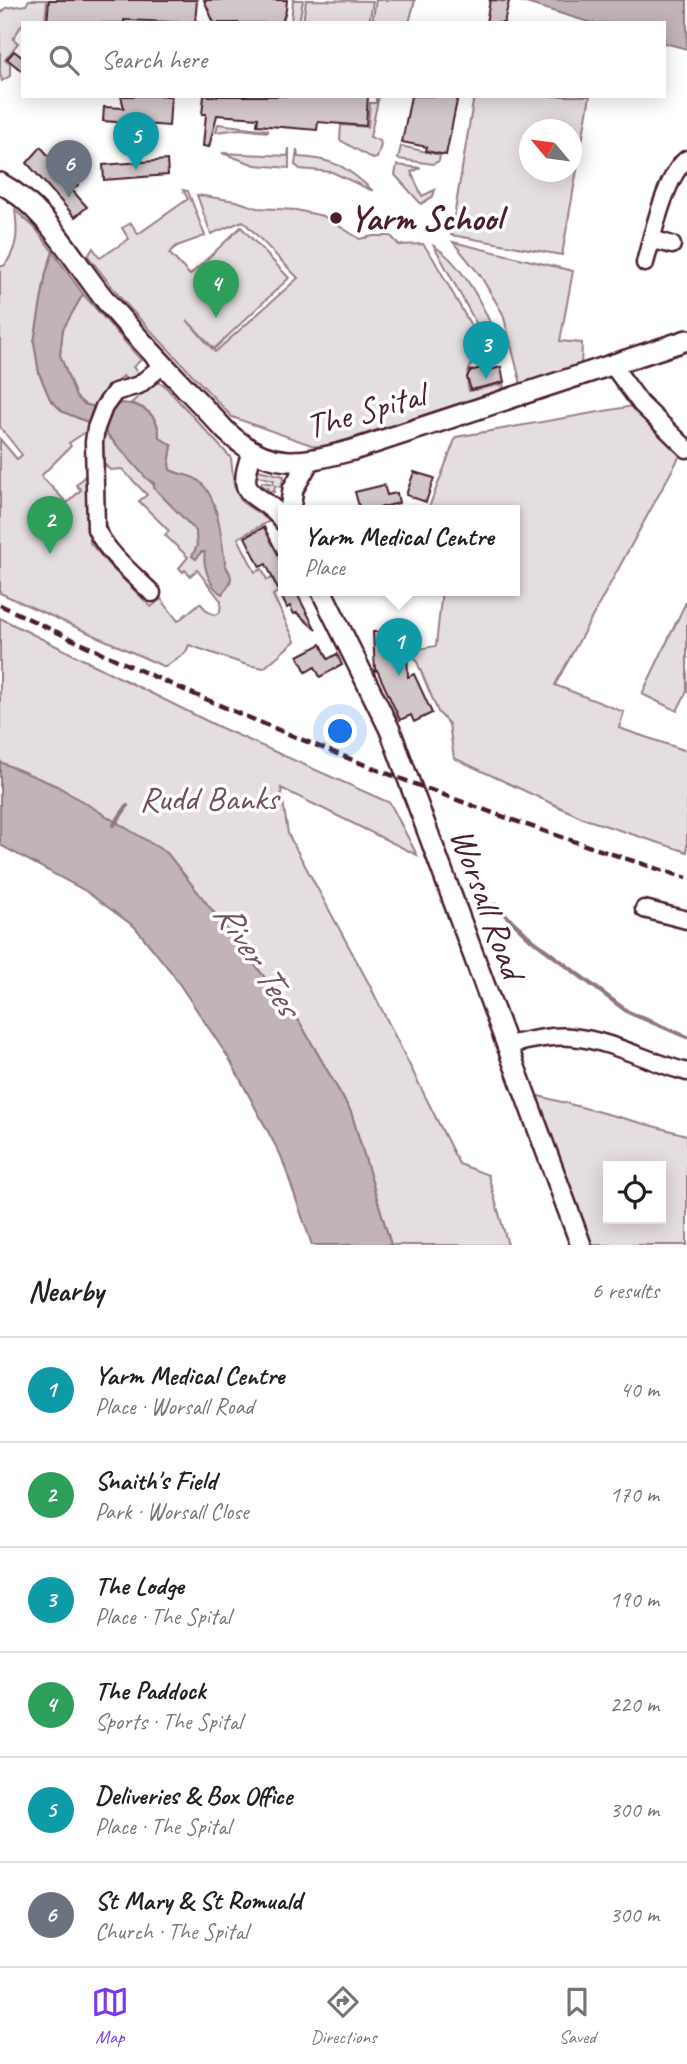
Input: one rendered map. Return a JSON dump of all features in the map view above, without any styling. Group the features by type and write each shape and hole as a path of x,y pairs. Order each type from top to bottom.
{"main road":[{"name":"The Spital","path":"0,183 36,208 104,298 230,435 253,451 280,460 309,461 365,446 687,340"},
{"path":"253,451 245,472 246,487 253,497 270,505 278,515"},
{"path":"291,505 293,489 309,461"},
{"name":"Worsall Road","path":"324,596 390,730 580,1245"}],"street":[{"path":"645,263 665,193 681,163 687,159"},
{"path":"652,239 673,245"},
{"path":"152,593 103,541 96,529 94,442 104,407 117,390 137,386 163,365"},
{"path":"613,366 641,404 687,449"},
{"path":"644,909 687,920"},
{"path":"506,1045 544,1038 570,1037 605,1043 687,1072"}],"green space":[{"path":"29,0 47,0 45,21 21,21 21,26 13,39 18,43 5,60 10,64 10,76 2,81 0,14 6,8 26,5"},
{"path":"293,0 303,0 299,21 291,21"},
{"path":"306,0 373,1 369,21 303,21"},
{"path":"376,0 415,0 410,21 372,21"},
{"path":"376,98 379,98 370,137 380,141 381,145 377,158 373,159 340,140 341,125 368,127 370,103 376,103"},
{"path":"474,98 590,98 582,141 582,119 519,119 519,182 575,182 562,255 451,235"},
{"path":"218,124 268,132 240,129 216,132"},
{"path":"401,146 440,155 439,161 433,164 398,159"},
{"path":"289,148 289,168 255,165 222,153 288,156"},
{"path":"297,149 298,157 339,165 373,191 332,172 300,169 295,165"},
{"path":"397,165 421,168 411,172 422,196 435,190 433,196 421,204 395,175"},
{"path":"183,190 188,191 205,236 177,246 169,253 190,275 241,227 289,278 214,349 187,320 215,352 298,278 243,221 211,234 197,195 236,201 257,208 296,210 323,216 360,239 391,236 399,245 423,244 488,356 478,352 468,375 469,391 503,384 504,387 496,392 324,447 314,446 232,417 124,302 88,256 93,248 100,258 129,239 122,228 131,223 138,234 188,199"},
{"path":"15,210 35,228 53,252 46,273 34,342 39,373 50,399 63,412 92,424 90,429 69,443 71,446 41,476 67,503 81,490 76,485 87,474 91,478 90,543 151,607 161,599 178,621 200,603 208,612 216,615 220,612 221,601 197,570 190,576 179,568 188,557 165,535 169,531 139,501 147,495 122,469 110,470 99,458 100,427 196,531 197,546 192,556 196,559 201,552 205,552 208,576 217,591 222,594 230,573 225,565 218,519 208,494 181,474 170,470 172,446 159,437 152,415 131,403 156,382 163,384 231,458 234,486 242,502 270,521 238,538 255,572 262,569 267,580 272,578 278,589 273,595 295,641 264,668 247,665 189,645 186,652 165,667 0,593 0,439 17,459 22,455 0,427 0,266 4,266 9,259 17,233"},
{"path":"453,242 573,271 560,341 582,343 581,368 521,384 503,314 480,275"},
{"path":"434,246 457,266 467,280 485,312 501,357 494,356"},
{"path":"83,294 141,360 133,367 138,373 128,382 123,376 107,391 99,408 84,404 76,397 60,355 63,329"},
{"path":"633,406 682,452 555,685 624,712 619,728 687,751 687,852 585,819 454,758 449,724 438,712 412,650 436,646 441,596 520,596 520,505 430,505 456,437"},
{"path":"258,470 284,476 281,487 275,486 274,492 261,486 262,482 273,484 274,480 257,476"},
{"path":"687,600 687,691 677,711 642,694"},
{"name":"Rudd Banks","path":"0,618 217,726 390,803 417,855 281,788 288,834 368,982 459,1164 488,1175 508,1245 391,1245 351,1112 299,1021 167,853 0,762"},
{"path":"535,1095 687,1135 687,1245 590,1245"}],"shaded area":[{"path":"516,0 687,0 687,49 666,44 666,21 585,21"},
{"path":"53,252 83,294 63,329 60,355 76,397 84,404 108,411 121,403 136,405 153,416 159,437 172,446 170,470 196,479 204,486 214,505 225,564 231,577 230,584 222,594 214,587 208,575 205,552 201,552 196,559 192,556 197,546 196,531 154,488 154,483 147,479 101,427 63,412 50,399 39,373 34,342 46,273"},
{"path":"0,762 57,786 167,853 299,1021 351,1112 391,1245 312,1245 281,1156 230,1060 172,973 135,927 84,890 0,845"}],"building":[{"path":"49,0 197,0 195,21 47,21"},
{"path":"204,0 287,0 283,21 213,21"},
{"path":"490,0 509,1 504,21 486,21"},
{"path":"14,51 21,56 21,70 7,59"},
{"path":"122,98 171,98 169,126 103,121 104,107 124,108"},
{"path":"204,98 368,98 366,126 318,122 317,130 257,125 258,118 217,115 209,147 203,146 206,114 202,114"},
{"path":"411,98 458,98 446,155 426,151 427,147 402,142"},
{"path":"41,147 64,174 66,172 78,185 72,190 87,207 75,217 27,163"},
{"path":"167,160 168,175 104,180 103,165"},
{"path":"501,367 504,382 471,390 467,377 470,371 481,368 482,372"},
{"path":"414,472 434,478 426,502 406,495"},
{"path":"384,485 387,495 397,493 399,503 359,505 355,492"},
{"path":"264,527 278,554 278,589 266,564 260,567 245,537"},
{"path":"281,596 298,596 316,630 297,613 294,614 290,606 287,608"},
{"path":"396,631 396,640 404,639 408,677 414,674 432,713 414,722 411,715 400,720 377,670 375,671 373,632"},
{"path":"321,644 328,659 337,654 342,665 320,677 315,667 306,672 298,656"}],"waterway":[{"path":"114,825 127,806"},
{"path":"495,905 531,939 628,1012 687,1037"}],"railway":[{"path":"0,605 168,683 338,754 512,820 687,878"}],"place":[{"name":"Deliveries & Box Office","path":"136,170"},
{"name":"St Mary & St Romuald","path":"69,198"},
{"name":"Yarm School","path":"336,218"},
{"name":"The Paddock","path":"216,318"},
{"name":"The Lodge","path":"486,379"},
{"name":"Snaith's Field","path":"50,554"},
{"name":"Yarm Medical Centre","path":"399,676"}],"water label":[{"name":"River Tees","path":"258,958"}]}
